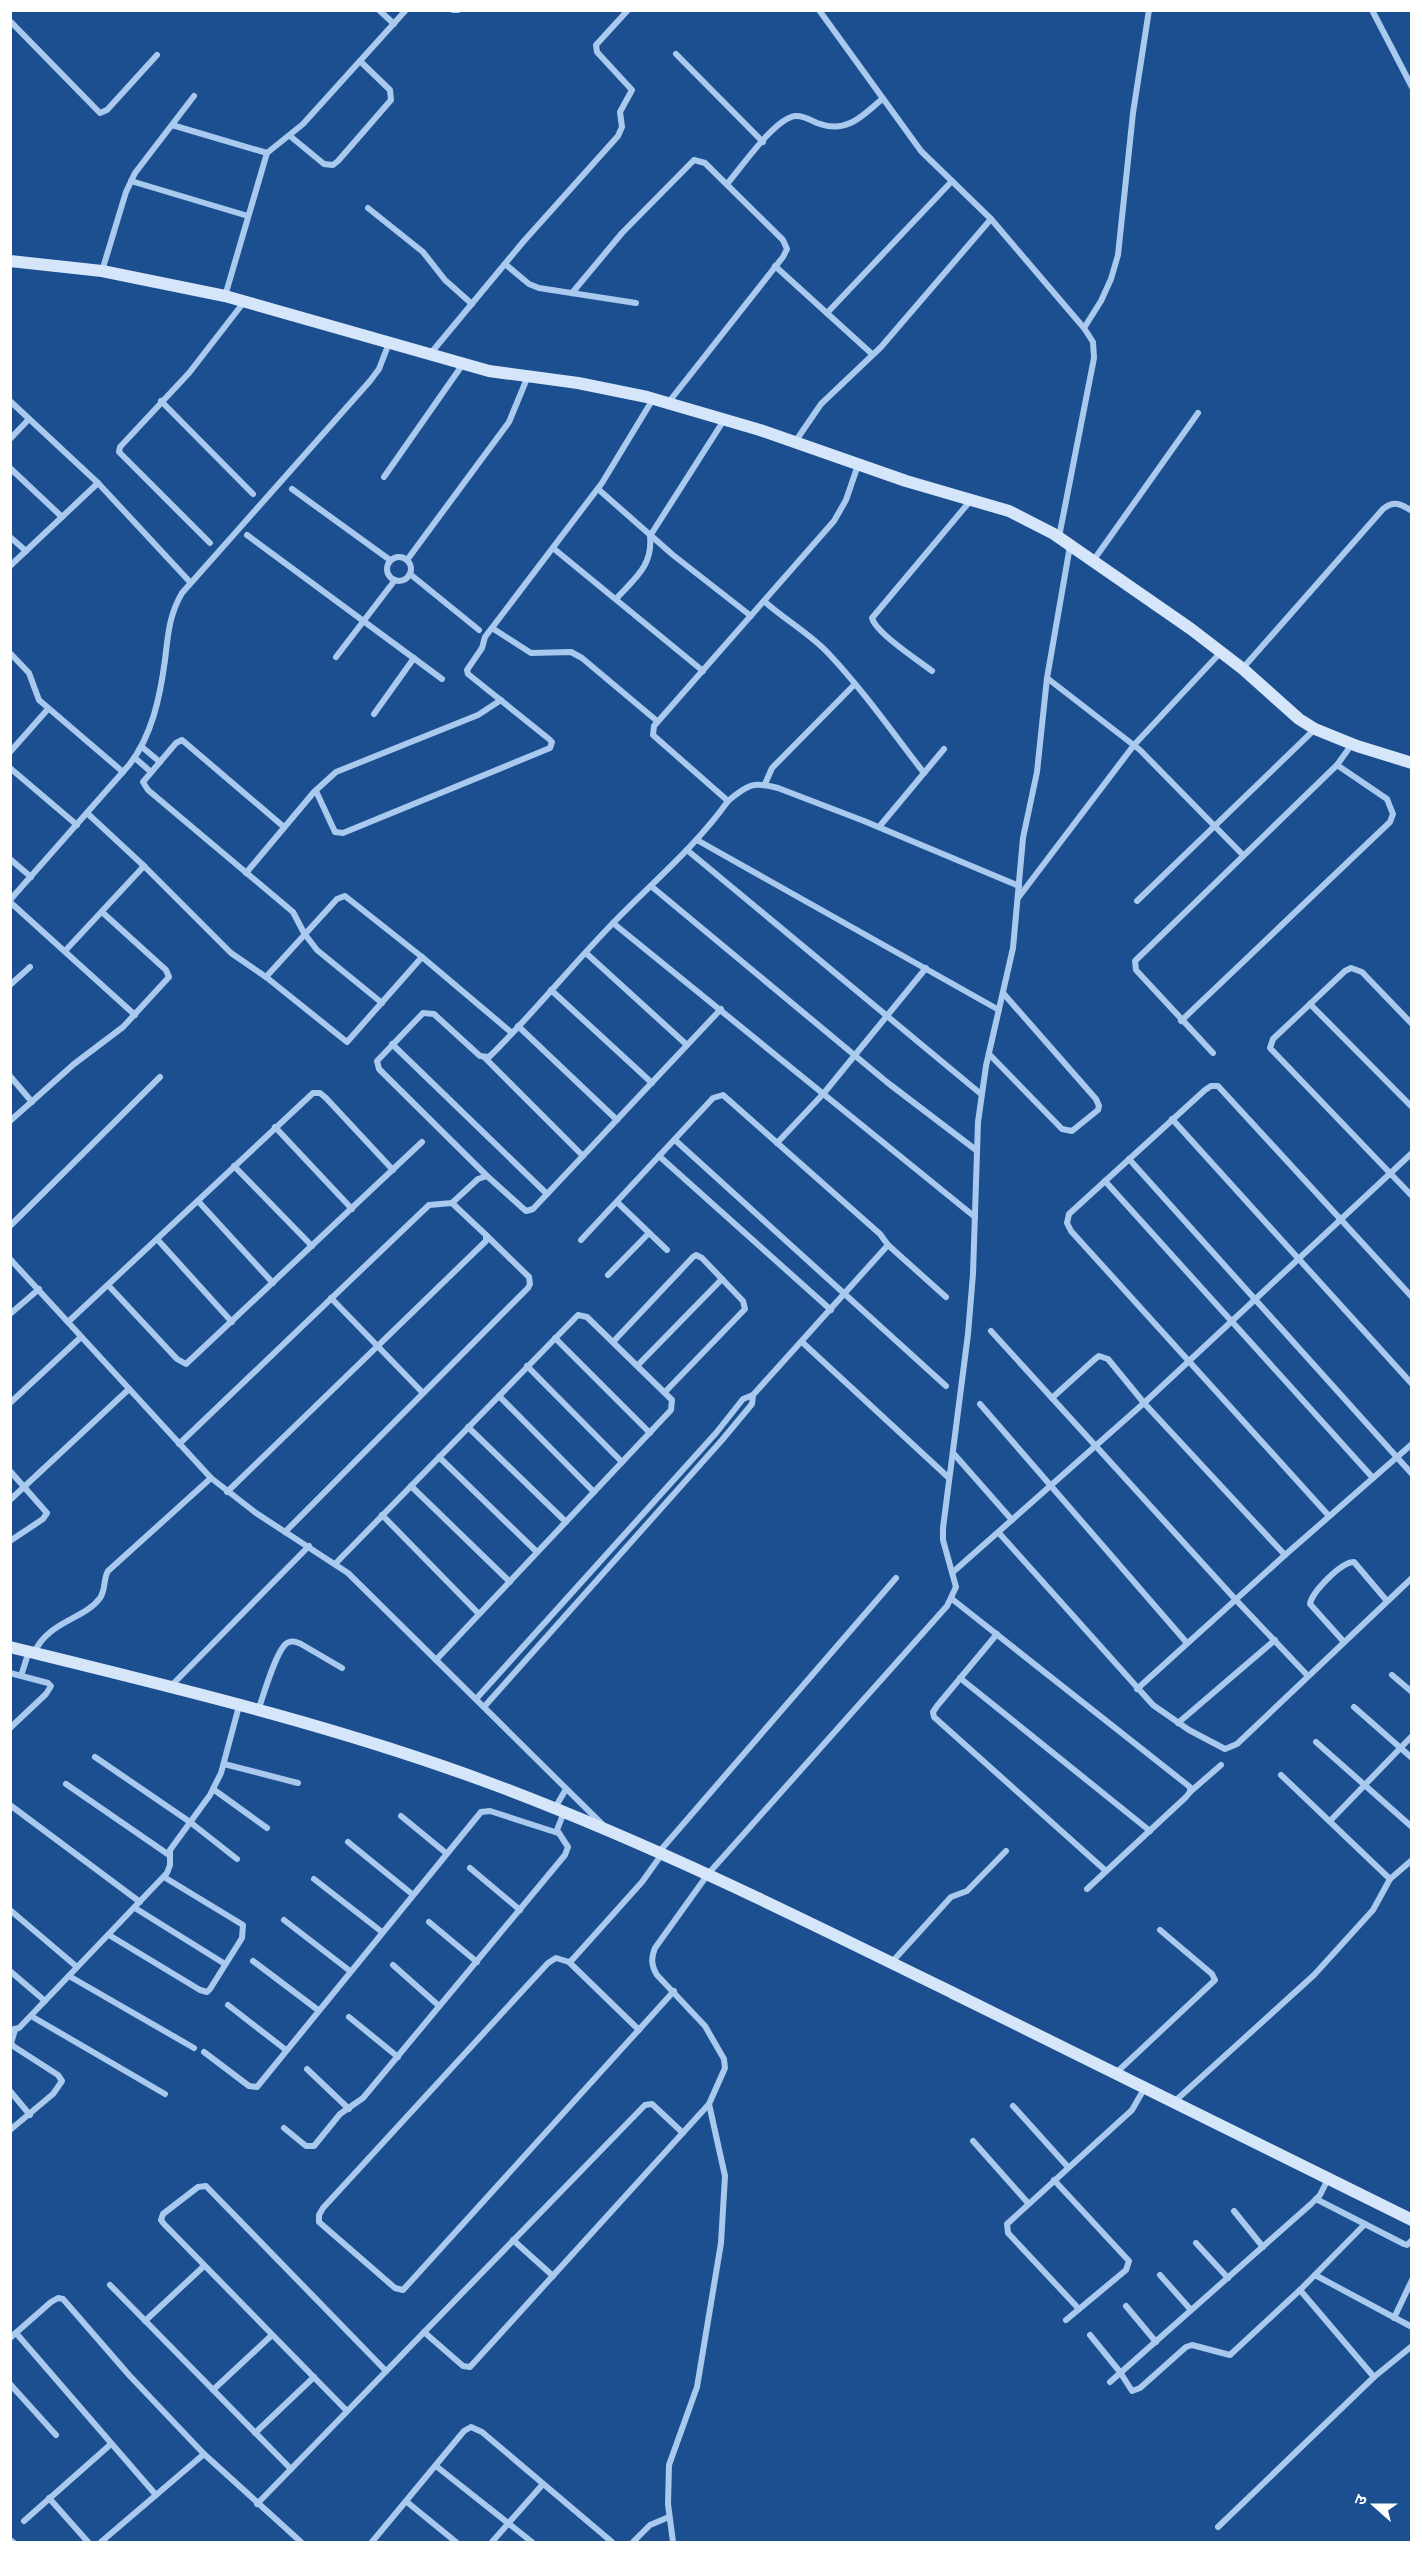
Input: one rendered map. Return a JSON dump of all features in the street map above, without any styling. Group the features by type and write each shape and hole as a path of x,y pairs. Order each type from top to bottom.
{"street":[{"path":"379,10 393,24"},
{"path":"225,296 267,153 290,136 406,10"},
{"path":"453,10 458,10"},
{"path":"430,354 505,264 618,136 622,127 620,112 632,90 597,52 596,45 628,10"},
{"path":"819,10 921,151 991,219 1084,327 1093,342 1094,358 1059,537"},
{"path":"1084,327 1105,294 1118,255 1133,113 1149,10"},
{"path":"1372,10 1412,87"},
{"path":"10,21 100,113 107,110 157,56"},
{"path":"676,54 763,142"},
{"path":"290,136 324,164 328,166 338,161 392,100 390,90 360,61"},
{"path":"102,271 130,181 194,96"},
{"path":"727,184 781,123 795,116 832,127 846,126 858,121 882,99"},
{"path":"172,125 267,153"},
{"path":"572,294 622,233 694,160 702,161 727,184 786,245 785,253 668,403"},
{"path":"130,181 248,216"},
{"path":"826,313 952,182"},
{"path":"368,208 423,252 445,280 472,304"},
{"path":"795,442 821,404 932,290 991,219"},
{"path":"10,261 102,271 225,296 489,371 578,383 654,399 1009,511 1059,537 1221,652 1299,719 1315,729 1412,763"},
{"path":"505,264 529,284 539,288 636,303"},
{"path":"775,266 872,354"},
{"path":"210,543 119,452 123,443 189,373 244,301"},
{"path":"135,1015 10,901 135,758 142,747 149,733 161,683 170,618 175,605 190,582 285,479 370,381 382,362 390,342"},
{"path":"384,477 463,363"},
{"path":"407,560 509,422 528,376"},
{"path":"316,791 335,832 343,833 550,748 552,742 549,739 467,672 492,628 598,489 654,399"},
{"path":"10,401 98,483 190,582"},
{"path":"161,401 253,494"},
{"path":"1093,561 1198,413"},
{"path":"10,439 29,419"},
{"path":"616,599 647,563 652,550 650,536 725,420"},
{"path":"728,801 653,735 652,731 657,721 834,521 846,500 858,464"},
{"path":"10,468 62,517"},
{"path":"10,566 98,483"},
{"path":"292,489 390,560"},
{"path":"598,489 650,536 751,616"},
{"path":"932,671 885,633 873,622 872,618 972,500"},
{"path":"1243,669 1383,509 1391,503 1396,503 1412,511"},
{"path":"247,535 442,679"},
{"path":"10,537 26,551"},
{"path":"424,2332 463,2366 470,2367 709,2104 725,2068 724,2059 705,2026 652,1967 655,1948 706,1877 952,1599 956,1587 943,1540 974,1274 976,1150 981,1094 1013,948 1023,838 1037,772 1047,678 1070,545"},
{"path":"553,548 703,671"},
{"path":"400,556 407,560 411,566 410,574 404,580 395,580 387,572 390,560 400,556"},
{"path":"410,574 479,630"},
{"path":"336,657 395,580"},
{"path":"764,601 786,621 807,633 821,647 924,773"},
{"path":"492,628 531,653 571,652 582,658 657,721"},
{"path":"1018,898 1134,745 1221,652"},
{"path":"10,653 28,673 36,695 48,710 123,772"},
{"path":"374,714 414,658"},
{"path":"1047,678 1134,745 1243,855"},
{"path":"765,784 772,768 854,685"},
{"path":"246,873 316,791 336,772 478,715 501,700"},
{"path":"10,752 48,710"},
{"path":"1137,901 1315,729"},
{"path":"284,827 186,742 179,741 143,782 144,786 293,912 304,933 317,950 382,1003"},
{"path":"1213,1053 1136,970 1135,961 1337,765 1352,743"},
{"path":"142,747 160,762"},
{"path":"879,827 944,749"},
{"path":"135,758 151,772"},
{"path":"1181,1021 1390,822 1393,813 1387,799 1337,765"},
{"path":"10,768 77,825"},
{"path":"485,1058 489,1057 614,923 697,840 728,801 746,786 765,784 879,827 1019,886"},
{"path":"87,813 231,953 266,977 347,1042 422,957"},
{"path":"697,840 999,1010"},
{"path":"687,850 981,1094"},
{"path":"10,859 31,877"},
{"path":"65,951 144,866"},
{"path":"651,886 854,1054 976,1150"},
{"path":"266,977 337,899 345,896 512,1033"},
{"path":"10,1121 74,1064 111,1037 167,981 169,974 102,912"},
{"path":"614,923 975,1217"},
{"path":"586,953 687,1045"},
{"path":"10,985 30,967"},
{"path":"777,1143 824,1093 926,968"},
{"path":"1412,1024 1356,968 1345,971 1273,1039 1270,1048 1412,1196"},
{"path":"551,990 652,1083"},
{"path":"989,1054 1062,1129 1072,1131 1098,1110 1096,1099 1003,993"},
{"path":"1310,1004 1412,1107"},
{"path":"583,1156 485,1058 434,1014 423,1013 377,1061 379,1069 487,1176 526,1211 533,1209 652,1083 721,1009"},
{"path":"518,1026 617,1120"},
{"path":"392,1044 547,1194"},
{"path":"10,1076 32,1102"},
{"path":"10,1226 160,1077"},
{"path":"1329,1516 1071,1231 1066,1223 1069,1214 1205,1090 1210,1086 1218,1086 1412,1297"},
{"path":"68,1322 313,1093 320,1093 393,1170"},
{"path":"581,1240 713,1098 723,1095 880,1234 888,1245 946,1298"},
{"path":"1172,1119 1412,1384"},
{"path":"275,1127 352,1209"},
{"path":"675,1140 946,1386"},
{"path":"108,1286 177,1359 186,1364 422,1142"},
{"path":"953,1572 1096,1447 1412,1153"},
{"path":"659,1156 831,1310"},
{"path":"1129,1159 1412,1474"},
{"path":"234,1166 312,1246"},
{"path":"179,1444 420,1211 436,1203 452,1203 478,1179 487,1176"},
{"path":"1105,1181 1372,1478"},
{"path":"198,1201 273,1283"},
{"path":"617,1202 667,1250"},
{"path":"285,1532 530,1284 529,1277 452,1203"},
{"path":"608,1275 649,1233"},
{"path":"227,1492 481,1247 486,1241 486,1235"},
{"path":"157,1239 232,1322"},
{"path":"476,1699 716,1433 743,1399 753,1395 888,1245"},
{"path":"613,1342 696,1255 722,1279 743,1301 745,1309 665,1392"},
{"path":"10,1258 211,1478 227,1492 285,1532 336,1563 361,1584 610,1832"},
{"path":"638,1365 722,1279"},
{"path":"10,1314 39,1289"},
{"path":"331,1298 423,1394"},
{"path":"336,1563 574,1318 582,1315 638,1365 665,1392 673,1405 650,1433 436,1660"},
{"path":"991,1331 1308,1676"},
{"path":"10,1403 81,1336"},
{"path":"555,1338 650,1433"},
{"path":"802,1342 949,1478"},
{"path":"1052,1398 1099,1356 1108,1359 1144,1403 1285,1555"},
{"path":"527,1366 622,1462"},
{"path":"10,1500 129,1389"},
{"path":"484,1707 722,1440 752,1404 753,1395"},
{"path":"499,1396 594,1492"},
{"path":"980,1404 1187,1643"},
{"path":"468,1427 566,1522"},
{"path":"716,1433 722,1440"},
{"path":"1137,1689 1412,1444"},
{"path":"954,1454 1012,1520"},
{"path":"439,1457 537,1552"},
{"path":"10,1471 45,1510 46,1516 10,1541"},
{"path":"21,1676 30,1654 40,1641 61,1623 97,1602 104,1592 108,1571 211,1478"},
{"path":"674,1480 680,1487"},
{"path":"411,1486 510,1582"},
{"path":"382,1515 479,1614"},
{"path":"630,1527 637,1534"},
{"path":"999,1533 1153,1705 1218,1747 1231,1748 1412,1578"},
{"path":"170,1688 309,1546"},
{"path":"1344,1642 1310,1604 1311,1597 1333,1575 1348,1562 1354,1562 1387,1601"},
{"path":"587,1575 594,1583"},
{"path":"569,1962 652,1870 659,1856 896,1578"},
{"path":"952,1599 1187,1783 1190,1792"},
{"path":"543,1624 552,1632"},
{"path":"997,1634 937,1706 933,1717 1106,1871"},
{"path":"1178,1723 1275,1640"},
{"path":"258,1711 279,1653 288,1643 294,1641 301,1644 342,1668"},
{"path":"10,1647 30,1654 170,1688 238,1709 258,1711 430,1761 610,1832 891,1962 1116,2074 1143,2092 1174,2102 1327,2182 1412,2220"},
{"path":"10,1673 48,1683 51,1686 46,1694 10,1728"},
{"path":"1392,1675 1412,1692"},
{"path":"960,1678 1150,1831"},
{"path":"1354,1707 1412,1758"},
{"path":"10,2130 58,2089 62,2081 58,2075 12,2046 10,2043 13,2030 31,2016 164,1876 170,1865 173,1846 213,1789 224,1764 238,1709"},
{"path":"1330,1821 1412,1736"},
{"path":"1316,1742 1412,1827"},
{"path":"95,1757 190,1822 237,1859"},
{"path":"224,1764 298,1783"},
{"path":"1087,1888 1221,1765"},
{"path":"1281,1775 1390,1879"},
{"path":"66,1784 170,1855"},
{"path":"213,1789 267,1828"},
{"path":"284,2128 306,2146 314,2146 334,2120 363,2098 398,2057 568,1851 558,1830 566,1789"},
{"path":"10,1805 140,1902"},
{"path":"204,2052 253,2088 476,1816 485,1810 558,1830"},
{"path":"401,1816 446,1852"},
{"path":"348,1842 412,1894"},
{"path":"891,1962 951,1897 967,1891 1006,1851"},
{"path":"1174,2102 1314,1975 1373,1910 1390,1879 1412,1860"},
{"path":"470,1868 520,1910"},
{"path":"109,1935 203,1992 210,1989 242,1938 243,1925 164,1876"},
{"path":"314,1879 382,1932"},
{"path":"135,1908 225,1964"},
{"path":"10,1910 77,1967"},
{"path":"284,1920 350,1971"},
{"path":"429,1923 477,1962"},
{"path":"1116,2074 1215,1980 1212,1974 1160,1930"},
{"path":"639,2030 569,1962 560,1958 552,1959 347,2182 319,2215 320,2222 395,2288 403,2290 639,2030 674,1991"},
{"path":"253,1961 318,2010"},
{"path":"393,1965 438,2006"},
{"path":"10,1971 45,2001"},
{"path":"69,1976 194,2048"},
{"path":"228,2005 285,2050"},
{"path":"31,2016 165,2094"},
{"path":"349,2017 398,2057"},
{"path":"307,2069 349,2109"},
{"path":"10,2091 30,2115"},
{"path":"1078,2310 1006,2228 1009,2220 1137,2104 1143,2092"},
{"path":"257,2504 645,2105 652,2104 683,2133"},
{"path":"673,2542 668,2511 669,2465 697,2387 721,2243 725,2176 709,2104"},
{"path":"1013,2106 1068,2167"},
{"path":"973,2141 1028,2203"},
{"path":"1054,2180 1129,2261 1126,2270 1065,2320"},
{"path":"1110,2382 1318,2197 1327,2182"},
{"path":"347,2411 161,2220 167,2210 202,2186 206,2186 386,2371"},
{"path":"1318,2197 1404,2244 1411,2242"},
{"path":"1234,2211 1263,2247"},
{"path":"1090,2335 1120,2372 1132,2391 1136,2391 1186,2347 1192,2345 1230,2355 1300,2290 1365,2224"},
{"path":"513,2240 554,2276"},
{"path":"1196,2242 1228,2278"},
{"path":"145,2321 204,2266"},
{"path":"1160,2275 1191,2310"},
{"path":"1314,2276 1412,2327"},
{"path":"1394,2318 1412,2280"},
{"path":"110,2285 291,2469"},
{"path":"1300,2290 1374,2377"},
{"path":"156,2496 13,2336 58,2298 63,2299 129,2375 204,2454 300,2542"},
{"path":"1126,2306 1156,2342"},
{"path":"213,2390 272,2335"},
{"path":"1218,2527 1374,2377 1412,2346"},
{"path":"255,2433 314,2377"},
{"path":"10,2384 56,2435"},
{"path":"372,2542 464,2431 471,2427 482,2432 612,2542"},
{"path":"24,2521 111,2444"},
{"path":"101,2542 204,2454"},
{"path":"436,2466 532,2542"},
{"path":"492,2542 543,2484"},
{"path":"49,2498 88,2542"},
{"path":"407,2502 456,2542"},
{"path":"633,2542 668,2511"}]}
